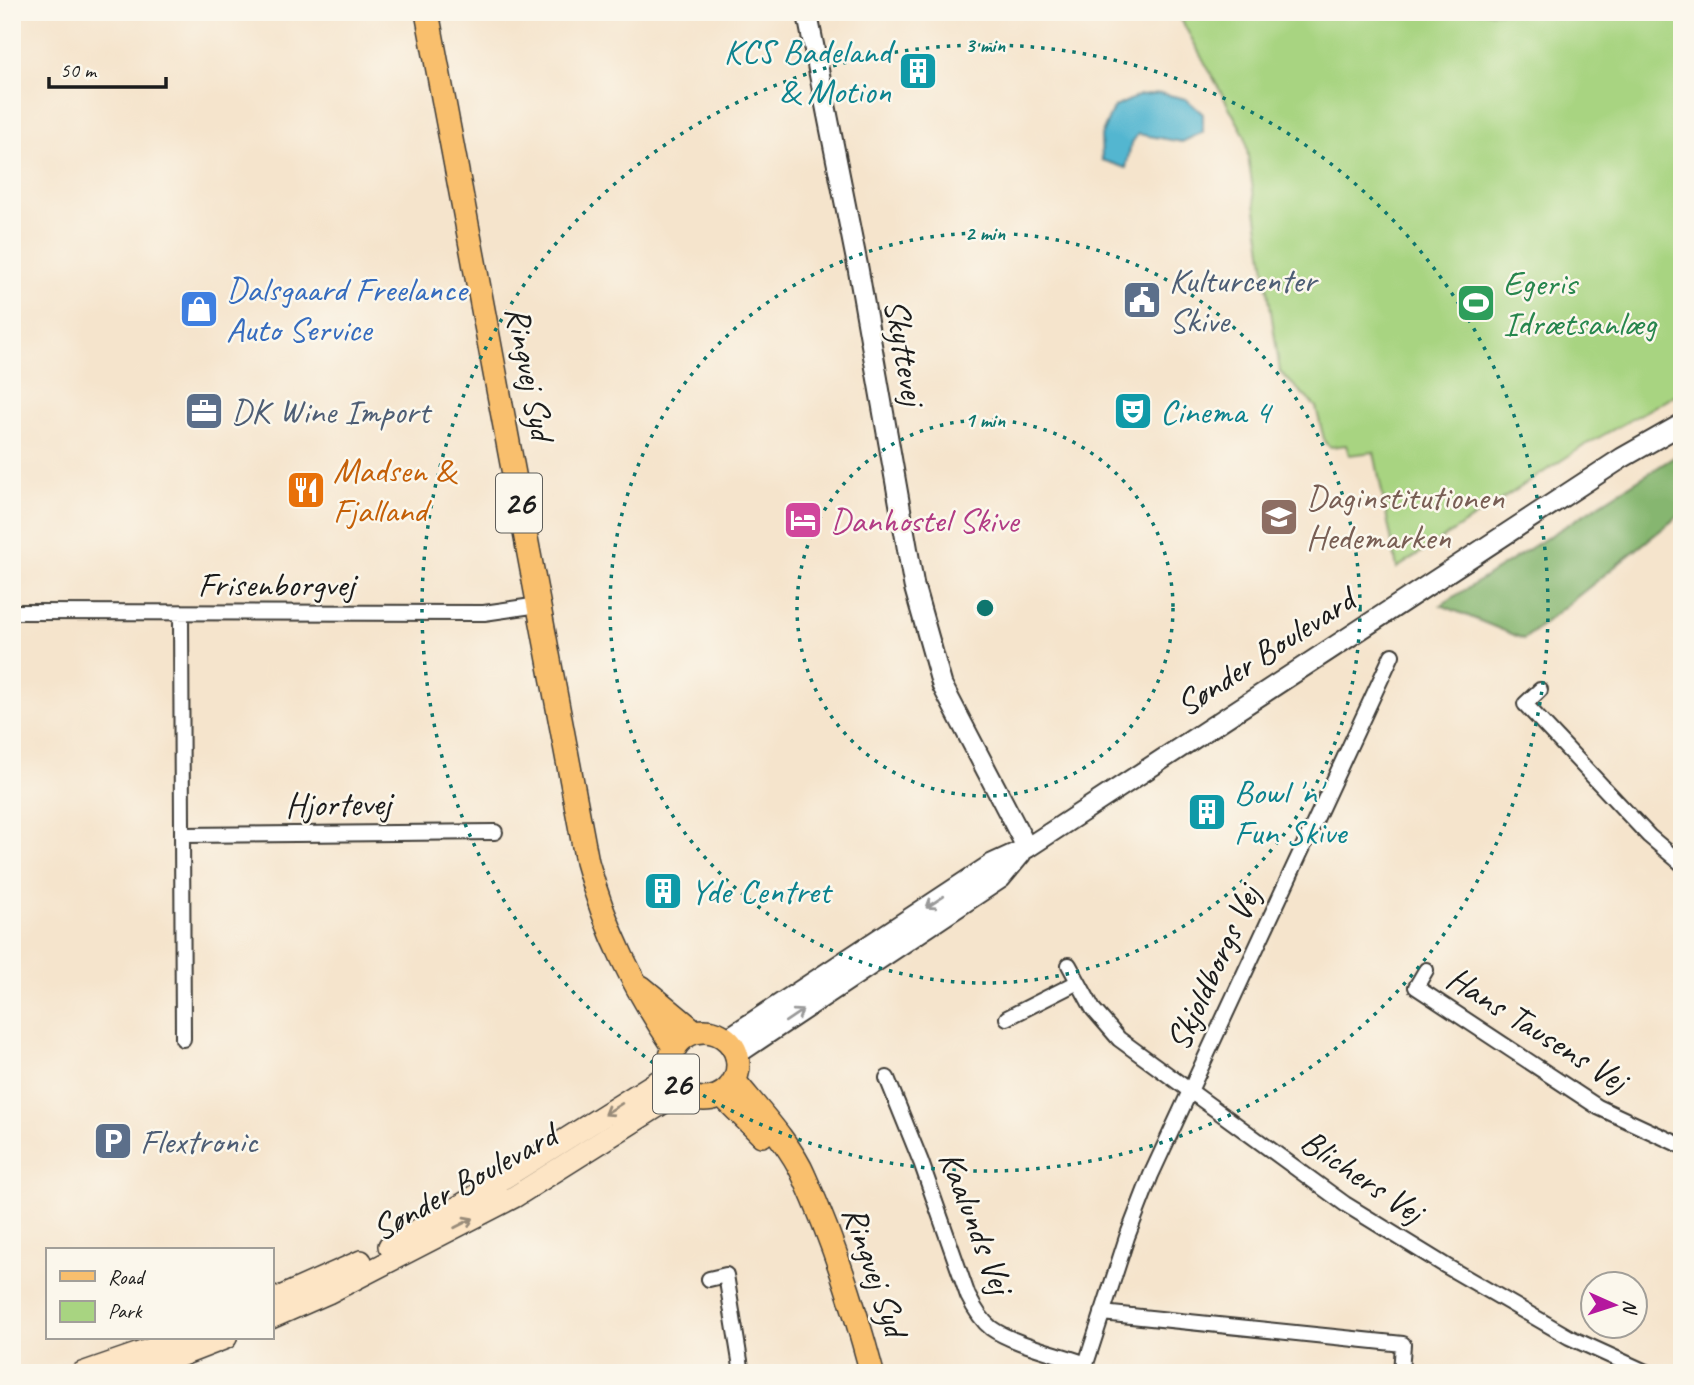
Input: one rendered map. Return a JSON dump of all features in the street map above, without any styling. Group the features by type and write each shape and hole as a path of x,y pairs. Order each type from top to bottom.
{"main road":[{"name":"Ringvej Syd","path":"427,12 587,862 599,906 615,947 638,985 642,999 674,1048"},
{"name":"Ringvej Syd","path":"638,985 649,991 695,1032"},
{"name":"26","path":"712,1031 732,1047 738,1073 728,1088 701,1099 676,1082 671,1056 674,1048 687,1035 712,1031"},
{"name":"Sønder Boulevard","path":"273,1300 368,1258 676,1082"},
{"name":"Sønder Boulevard","path":"273,1317 328,1293 514,1197 676,1082"},
{"name":"Ringvej Syd","path":"728,1088 765,1139 810,1192 835,1250 872,1373"},
{"path":"82,1373 177,1340"},
{"path":"136,1373 221,1340"}],"street":[{"name":"Skyttevej","path":"807,12 858,268 914,586 923,623 942,685 1027,848"},
{"name":"Sønder Boulevard","path":"732,1047 992,864 1027,848 1611,465 1682,424"},
{"name":"Frisenborgvej","path":"12,612 484,613 539,605"},
{"path":"181,614 183,1039"},
{"name":"Skjoldborgs Vej","path":"1085,1368 1127,1237 1151,1175 1392,655"},
{"path":"1540,690 1525,704 1649,836 1682,864"},
{"name":"Hjortevej","path":"183,835 495,832"},
{"name":"Blichers Vej","path":"1069,965 1093,1009 1119,1039 1345,1204 1569,1337 1648,1373"},
{"name":"Hans Tausens Vej","path":"1426,970 1416,987 1598,1107 1682,1146"},
{"path":"1007,1018 1078,982"},
{"name":"Kaalunds Vej","path":"887,1078 922,1162 968,1296 977,1313 990,1327 1003,1335 1085,1368"},
{"path":"709,1279 726,1275 742,1373"},
{"path":"1102,1313 1403,1344 1401,1373"}],"green space":[{"name":"Egeris Idrætsanlæg","path":"1177,12 1682,12 1682,391 1582,447 1397,568 1374,452 1349,455 1346,445 1331,447 1325,443 1316,407 1280,372 1245,136"},
{"path":"1682,452 1682,513 1524,639 1441,605"}],"water":[{"path":"1160,93 1186,99 1203,114 1203,132 1182,142 1138,134 1131,144 1126,168 1102,160 1101,136 1113,108 1140,95"}],"place":[{"name":"KCS Badeland & Motion","path":"918,71"},
{"name":"Kulturcenter Skive","path":"1142,300"},
{"name":"Egeris Idrætsanlæg","path":"1476,303"},
{"name":"Dalsgaard Freelance Auto Service","path":"199,309"},
{"name":"DK Wine Import","path":"204,411"},
{"name":"Cinema 4","path":"1133,411"},
{"name":"Madsen & Fjalland","path":"306,490"},
{"name":"Daginstitutionen Hedemarken","path":"1279,517"},
{"name":"Danhostel Skive","path":"803,520"},
{"name":"Bowl 'n' Fun Skive","path":"1207,812"},
{"name":"Yde Centret","path":"663,891"},
{"name":"Flextronic","path":"113,1141"}]}
